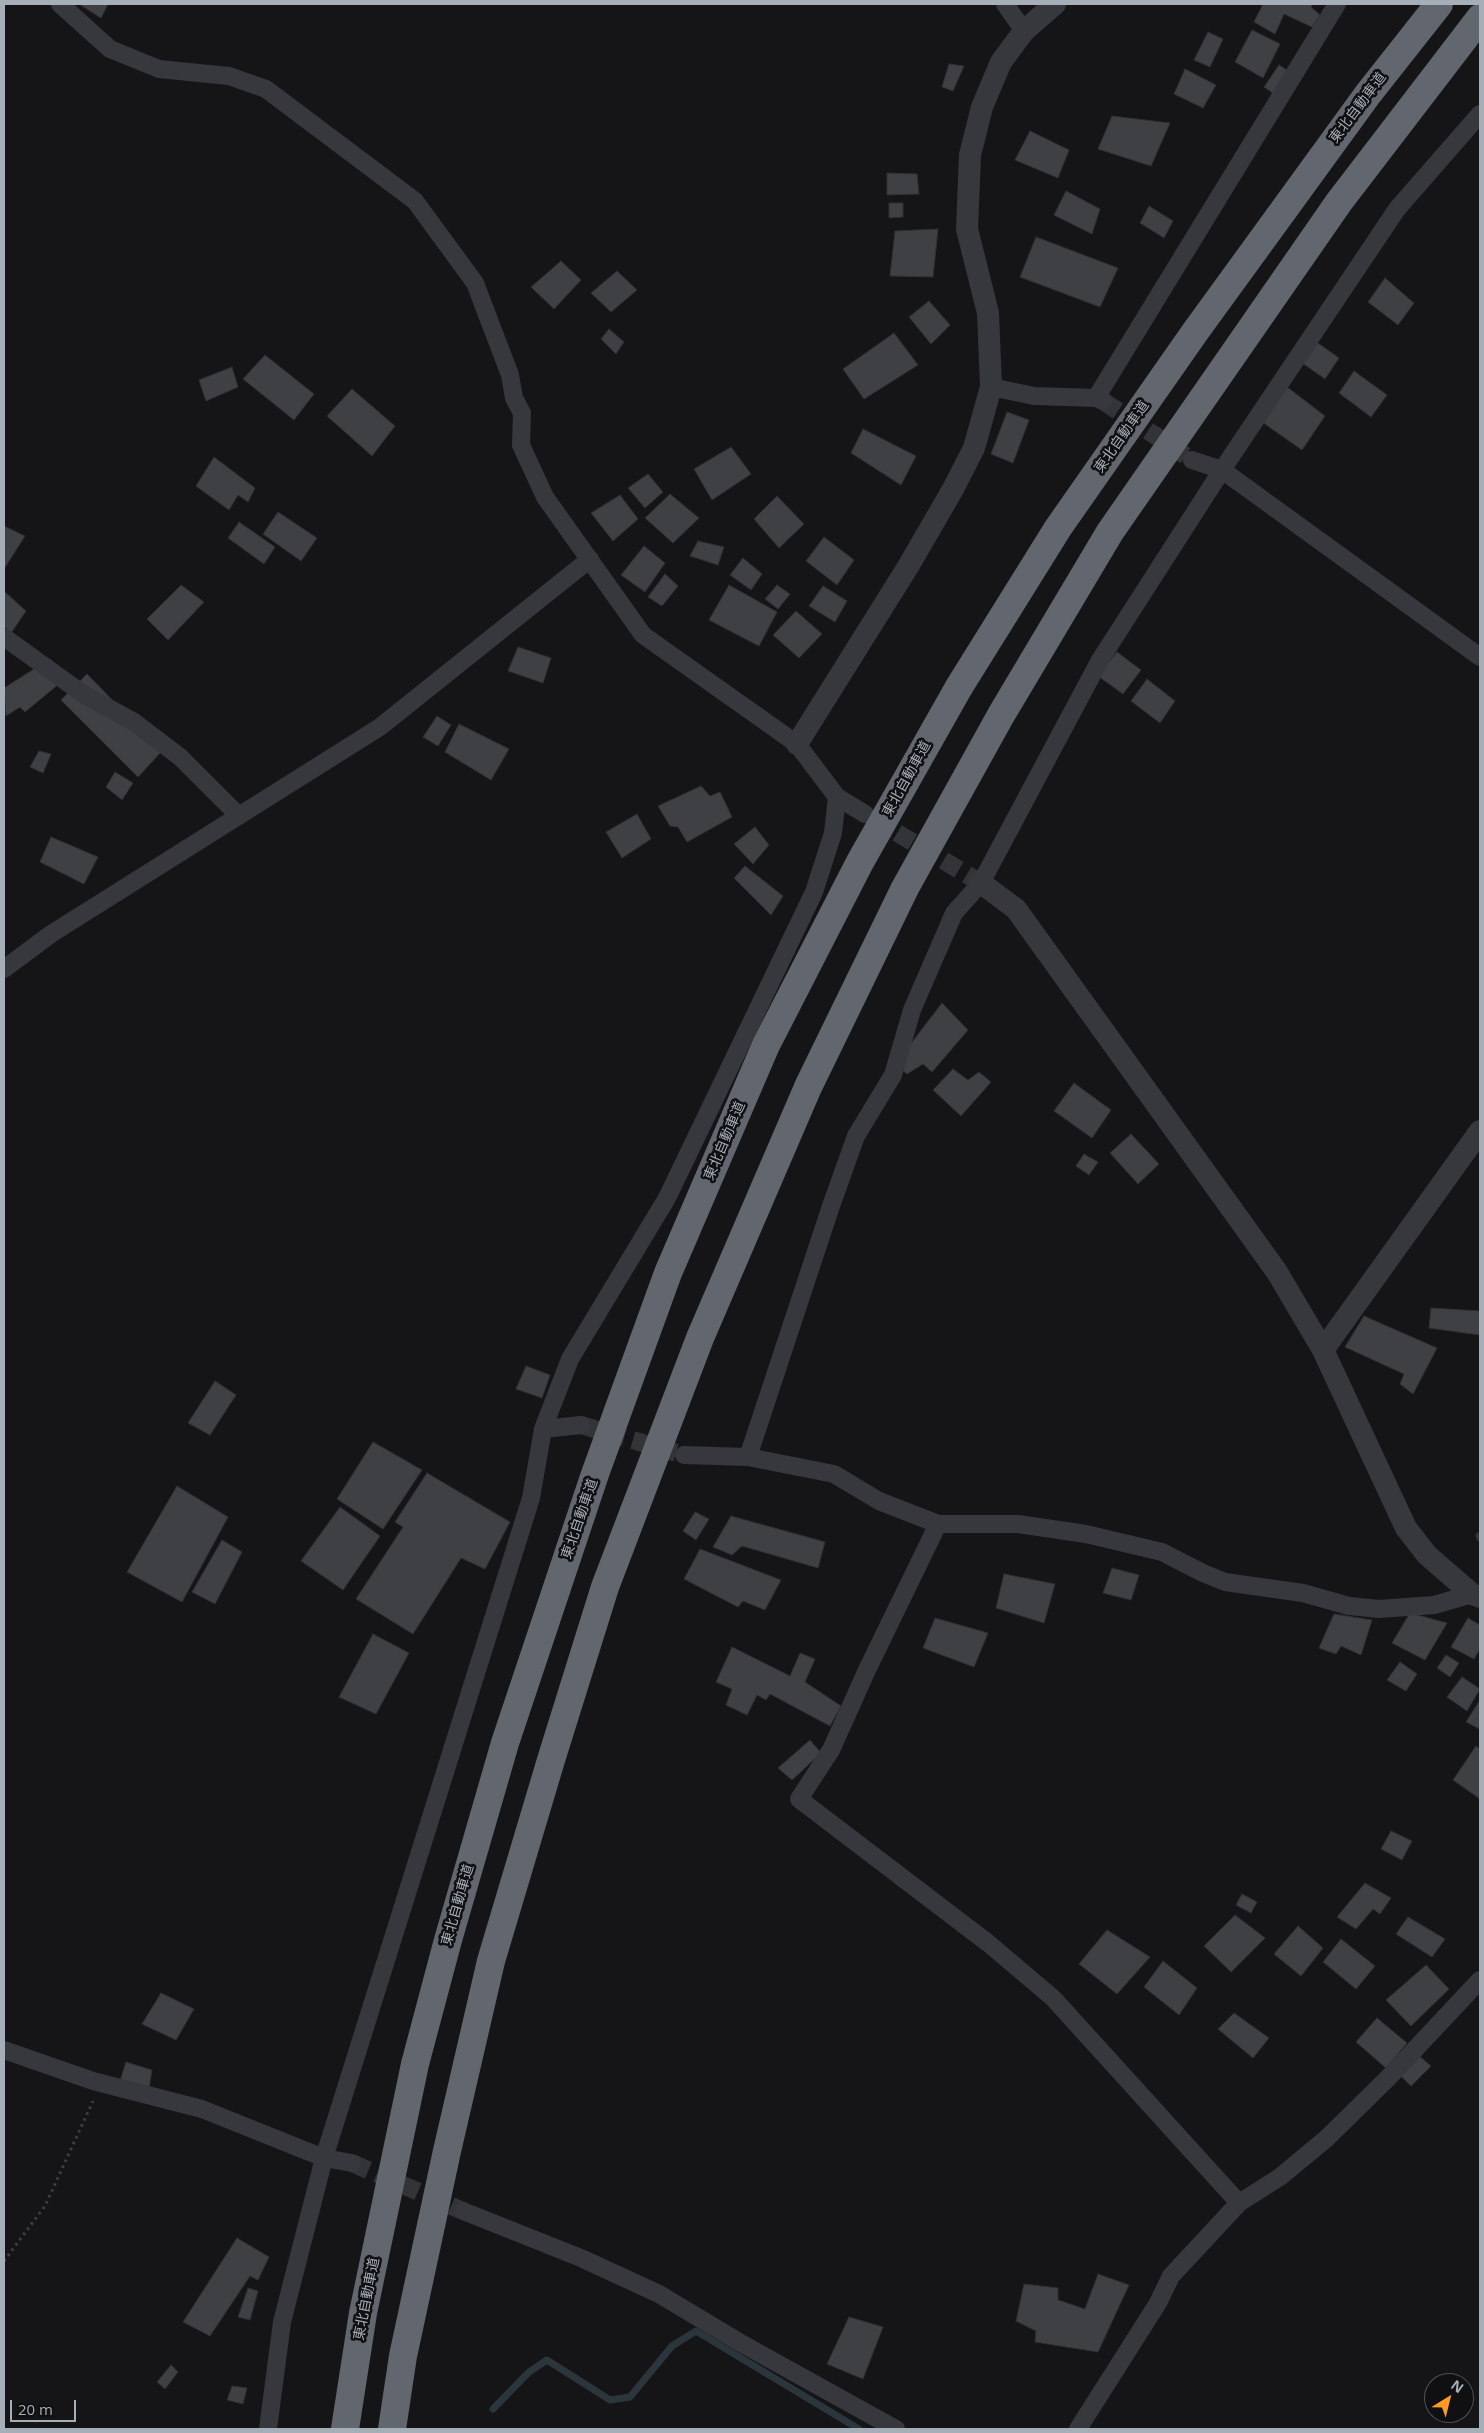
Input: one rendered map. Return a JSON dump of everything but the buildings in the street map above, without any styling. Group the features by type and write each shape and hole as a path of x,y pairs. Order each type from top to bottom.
{"highway":[{"name":"東北自動車道","path":"344,2429 363,2313 415,2064 448,1940 505,1743 595,1474 668,1273 766,1045 860,862 954,695 1058,528 1195,332 1362,102 1439,4"},
{"path":"392,2429 404,2356 420,2278 491,1961 554,1751 605,1587 693,1356 808,1087 905,888 1002,715 1110,532 1339,202 1480,18"}],"street":[{"path":"60,4 110,49 159,69 229,76 266,89 415,201 475,283 510,375 514,398 522,413 521,445 545,497 643,635 797,744 837,797 865,814"},
{"path":"1005,4 1024,31"},
{"path":"797,744 909,565 953,490 974,448 991,387 988,313 967,229 970,154 982,107 1001,62 1024,31 1055,4"},
{"path":"991,387 1034,396 1100,399 1337,4"},
{"path":"748,1457 856,1136 893,1075 912,1010 954,913 981,883 1100,660 1222,470 1397,209 1480,114"},
{"path":"1192,460 1222,470 1480,657"},
{"path":"4,969 51,934 380,727 590,559"},
{"path":"4,637 83,694 134,722 180,757 239,816"},
{"path":"268,2429 282,2322 324,2158 532,1498 543,1430 570,1359 667,1198 814,892 833,833 837,797"},
{"path":"981,883 1016,909 1277,1272 1323,1350 1406,1528 1427,1555 1476,1596"},
{"path":"1323,1350 1480,1130"},
{"path":"543,1430 581,1425"},
{"path":"684,1455 748,1457 834,1474 879,1501 938,1524 1018,1524 1086,1534 1162,1552 1225,1582 1302,1593 1349,1606 1379,1608 1434,1605 1476,1596"},
{"path":"938,1524 866,1670 831,1750 800,1799 988,1943 1053,1998 1239,2203"},
{"path":"1078,2429 1158,2303 1171,2276 1239,2203 1280,2177 1327,2138 1389,2077 1480,1980"},
{"path":"4,2050 102,2082 202,2109 324,2158 352,2163"},
{"path":"463,2211 581,2258 659,2294 739,2342 896,2429"}],"path":[{"path":"4,2261 45,2206 102,2082"}],"waterway":[{"path":"493,2409 529,2372 547,2360 610,2400 630,2397 672,2346 696,2331 859,2429"}],"tunnel":[{"path":"1103,401 1192,460"},
{"path":"874,819 981,883"},
{"path":"581,1425 684,1455"},
{"path":"352,2163 463,2211"}]}
